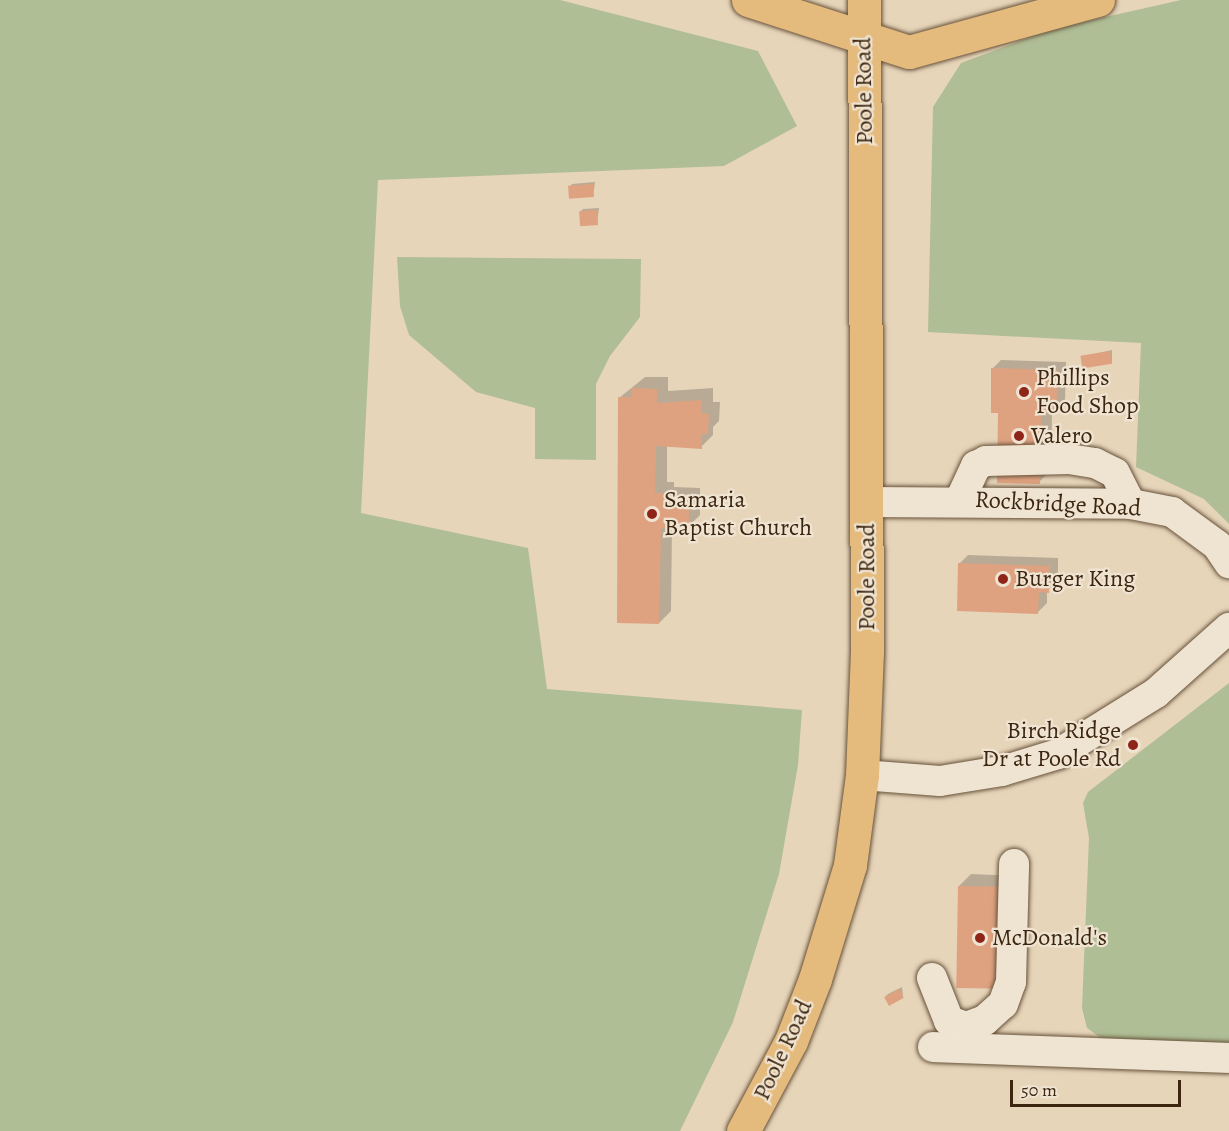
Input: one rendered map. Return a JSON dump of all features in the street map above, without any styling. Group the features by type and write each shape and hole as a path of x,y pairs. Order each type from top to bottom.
{"main road":[{"path":"748,0 864,40 909,51 1098,0"},
{"name":"Poole Road","path":"743,1131 791,1041 814,979 850,865 862,775 867,502 864,0"}],"street":[{"path":"960,500 976,466 986,461 1069,459 1095,463 1115,473 1131,504"},
{"name":"Rockbridge Road","path":"867,502 960,500 1131,504 1172,512 1217,545 1229,563"},
{"path":"862,775 940,781 1002,771 1058,754 1156,693 1229,628"},
{"path":"932,978 949,1021 966,1027 991,1016 1004,1004 1011,982 1014,864"},
{"path":"933,1047 1229,1059"}],"green space":[{"path":"0,0 560,0 758,51 797,126 724,166 378,180 361,513 528,548 547,689 802,710 798,765 779,874 733,1022 680,1131 0,1131"},
{"path":"1181,0 1229,0 1229,524 1204,499 1136,467 1141,343 928,332 933,107 961,63 1052,29"},
{"path":"397,257 641,259 640,317 610,356 596,384 596,460 535,459 535,408 476,392 409,335 400,306"},
{"path":"1229,683 1229,1043 1105,1041 1087,1028 1082,1008 1089,838 1083,803 1088,792"}],"building":[{"path":"593,184 594,197 569,199 568,186"},
{"path":"597,210 598,225 580,226 579,211"},
{"path":"1110,351 1112,364 1082,369 1080,356"},
{"path":"991,368 1058,370 1056,413 1041,414 1040,484 997,483 998,413 991,413"},
{"name":"Samaria Baptist Church","path":"632,388 657,389 657,403 702,400 701,413 709,414 708,434 702,434 702,449 656,446 655,493 663,493 663,499 689,499 689,529 661,528 659,624 617,623 618,397 632,397"},
{"name":"Burger King","path":"958,563 1050,566 1049,593 1039,592 1038,614 957,611"},
{"name":"McDonald's","path":"958,886 1005,887 1003,989 956,988"},
{"path":"899,989 904,998 889,1006 884,997"}],"place":[{"name":"Phillips Food Shop","path":"1024,392"},
{"name":"Valero","path":"1019,436"},
{"name":"Samaria Baptist Church","path":"652,514"},
{"name":"Burger King","path":"1003,579"},
{"name":"Birch Ridge Dr at Poole Rd","path":"1133,745"},
{"name":"McDonald's","path":"980,938"}]}
